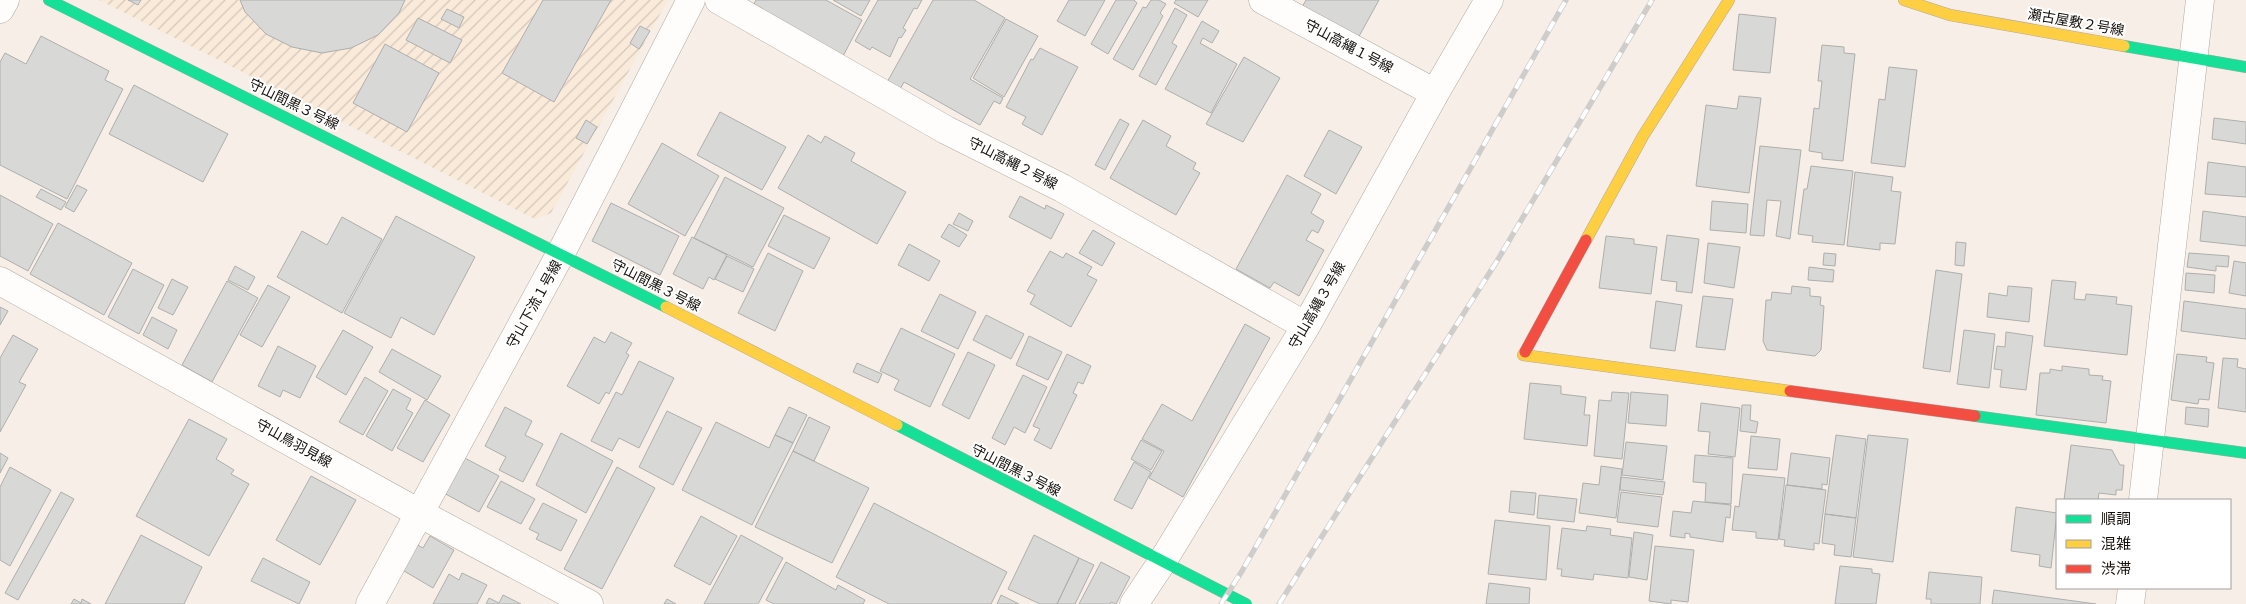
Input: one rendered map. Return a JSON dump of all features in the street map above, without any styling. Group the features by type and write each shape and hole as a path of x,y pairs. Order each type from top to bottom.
{"street":[{"path":"0,9 5,0"},
{"name":"守山間黒３号線","path":"48,0 562,252 1246,604"},
{"name":"守山下流１号線","path":"370,604 562,252 691,0"},
{"name":"守山高縄２号線","path":"719,0 946,130 1062,188 1306,326"},
{"name":"守山高縄１号線","path":"1263,0 1435,93"},
{"name":"守山高縄３号線","path":"1134,604 1162,562 1306,326 1435,93 1489,0"},
{"path":"1729,0 1643,136 1523,355 2151,441 2246,452"},
{"name":"瀬古屋敷２号線","path":"1904,0 1950,15 2246,67"},
{"path":"2143,499 2200,0"},
{"name":"守山鳥羽見線","path":"0,280 420,513 589,604"},
{"path":"2130,604 2132,589"}],"shaded area":[{"path":"99,0 668,0 551,213 535,219"}],"building":[{"path":"128,0 141,0 138,5"},
{"path":"240,0 405,0 399,13 378,35 351,48 322,53 292,47 266,34 245,12"},
{"path":"543,0 611,0 554,102 502,73"},
{"path":"756,0 826,0 862,20 841,60 751,10"},
{"path":"833,0 870,0 861,16"},
{"path":"878,0 922,0 917,9 914,8 903,28 906,30 901,38 899,37 890,57 872,47 870,50 855,41"},
{"path":"933,0 974,0 1005,18 970,79 1003,98 1000,104 994,101 980,125 904,82 899,91 886,84"},
{"path":"1069,0 1105,0 1085,36 1057,21"},
{"path":"1116,0 1134,0 1137,3 1108,54 1091,44"},
{"path":"1151,0 1159,0 1166,4 1160,13 1163,16 1133,70 1113,59 1143,7 1146,8"},
{"path":"1176,0 1208,0 1198,17 1174,3"},
{"path":"1306,0 1379,0 1357,40 1301,9"},
{"path":"1175,8 1187,15 1172,43 1177,46 1156,85 1139,76"},
{"path":"447,9 464,17 459,28 441,19"},
{"path":"1739,14 1776,18 1770,73 1733,70"},
{"path":"418,18 462,40 450,63 406,40"},
{"path":"1006,19 1038,36 1004,97 973,78"},
{"path":"1202,21 1219,31 1212,43 1203,38 1200,43 1237,64 1211,113 1165,89"},
{"path":"640,26 650,31 639,49 630,43"},
{"path":"41,36 109,71 105,80 123,89 67,199 0,165 0,62 5,53 26,64"},
{"path":"385,44 439,73 407,132 353,103"},
{"path":"1822,45 1844,47 1844,53 1855,54 1843,161 1822,159 1822,153 1809,151 1814,108 1819,109 1822,81 1818,81"},
{"path":"1040,48 1078,67 1042,135 1022,124 1026,117 1006,107 1031,59 1033,60"},
{"path":"1244,57 1280,78 1243,142 1206,124"},
{"path":"1889,67 1917,70 1905,167 1871,163 1879,99 1885,100"},
{"path":"134,85 228,134 203,182 109,134"},
{"path":"1739,96 1761,98 1749,193 1696,186 1706,105 1737,109"},
{"path":"720,112 786,147 762,190 697,155"},
{"path":"2214,118 2246,122 2246,144 2212,139"},
{"path":"1120,119 1129,124 1105,170 1095,165"},
{"path":"586,120 597,127 587,144 576,138"},
{"path":"1143,120 1171,136 1166,146 1196,163 1193,169 1200,173 1176,215 1110,178"},
{"path":"1329,130 1362,147 1336,194 1304,176"},
{"path":"808,135 821,143 825,136 855,153 851,161 906,192 877,244 778,188"},
{"path":"662,143 719,176 685,236 628,204"},
{"path":"1760,146 1801,150 1790,239 1776,236 1781,201 1767,200 1764,236 1750,235"},
{"path":"2208,162 2246,167 2246,197 2205,194"},
{"path":"1811,166 1853,171 1844,245 1812,242 1813,236 1798,234 1804,189 1807,189"},
{"path":"1855,172 1893,177 1891,191 1901,192 1895,244 1880,243 1880,250 1847,246"},
{"path":"1287,175 1321,194 1311,213 1324,221 1318,233 1312,230 1306,240 1324,250 1299,296 1274,282 1270,288 1236,269"},
{"path":"725,177 784,208 753,267 694,238"},
{"path":"77,185 87,190 74,212 65,207"},
{"path":"41,189 66,202 61,210 36,197"},
{"path":"0,195 53,224 28,271 0,256"},
{"path":"1020,196 1045,209 1046,205 1064,214 1051,239 1009,217"},
{"path":"1712,201 1748,204 1746,233 1710,230"},
{"path":"611,203 679,236 660,275 592,241"},
{"path":"2203,211 2246,217 2246,246 2200,241"},
{"path":"959,213 973,221 968,231 953,224"},
{"path":"784,215 830,238 814,269 768,246"},
{"path":"396,216 475,257 434,335 401,317 391,338 344,313"},
{"path":"342,217 382,239 342,313 277,277 302,231 327,245"},
{"path":"58,223 132,263 104,315 30,274"},
{"path":"949,224 967,235 959,247 941,237"},
{"path":"1093,230 1115,243 1102,266 1079,253"},
{"path":"1667,235 1699,239 1692,293 1676,291 1677,282 1661,280"},
{"path":"1606,236 1634,239 1634,244 1657,247 1651,294 1599,288"},
{"path":"692,237 727,255 714,280 709,277 703,289 673,274"},
{"path":"1956,242 1966,243 1964,266 1955,265"},
{"path":"1708,243 1740,247 1734,288 1704,283"},
{"path":"909,244 940,261 929,281 898,265"},
{"path":"1050,251 1063,258 1066,253 1092,267 1087,275 1097,280 1071,327 1030,304 1035,295 1027,291"},
{"path":"768,253 803,271 775,331 738,313"},
{"path":"1824,253 1836,254 1835,266 1823,265"},
{"path":"2189,253 2229,256 2228,267 2216,266 2216,271 2187,267"},
{"path":"727,256 754,269 743,292 715,279"},
{"path":"2234,261 2246,263 2246,296 2229,293"},
{"path":"235,266 255,277 248,290 228,280"},
{"path":"1809,267 1834,270 1833,282 1808,280"},
{"path":"133,269 164,285 139,334 108,317"},
{"path":"1936,270 1962,274 1950,372 1923,368"},
{"path":"2186,273 2215,275 2214,293 2185,290"},
{"path":"172,279 188,287 173,315 158,308"},
{"path":"2052,280 2076,282 2074,299 2085,300 2086,294 2117,297 2116,304 2132,306 2127,355 2044,346"},
{"path":"227,281 258,298 212,382 182,365"},
{"path":"268,285 290,297 262,347 240,335"},
{"path":"1792,286 1810,288 1810,296 1821,297 1820,305 1824,306 1821,350 1815,356 1767,350 1763,341 1766,300 1771,300 1772,292 1791,294"},
{"path":"2008,286 2032,288 2029,322 1987,317 1989,293 2007,296"},
{"path":"940,294 976,312 958,349 921,331"},
{"path":"1703,296 1733,299 1725,350 1696,347"},
{"path":"1656,301 1682,305 1675,351 1650,348"},
{"path":"2184,301 2246,309 2246,339 2181,331"},
{"path":"0,307 8,311 0,325"},
{"path":"986,315 1024,334 1011,359 973,340"},
{"path":"152,317 177,330 168,349 143,335"},
{"path":"1245,324 1270,338 1183,497 1149,478 1164,451 1142,439 1162,404 1192,421"},
{"path":"901,328 955,354 930,407 894,390 899,380 880,371"},
{"path":"343,330 373,347 346,395 316,377"},
{"path":"1964,330 1995,334 1989,388 1957,384"},
{"path":"611,332 632,343 626,353 629,355 609,394 606,392 599,404 567,386 594,337 605,343"},
{"path":"2006,332 2033,336 2026,390 2000,387 2002,370 1994,369 1997,346 2005,347"},
{"path":"13,335 38,349 19,382 26,385 0,432 0,358"},
{"path":"1029,336 1062,352 1048,380 1016,365"},
{"path":"278,346 316,366 300,398 283,390 280,397 258,386"},
{"path":"392,349 441,376 427,400 379,372"},
{"path":"968,352 995,365 969,419 942,405"},
{"path":"1067,354 1091,366 1083,384 1078,382 1073,393 1077,395 1051,449 1034,440 1040,429 1033,426"},
{"path":"2177,354 2207,357 2206,362 2214,363 2209,400 2199,399 2198,404 2171,400"},
{"path":"2223,358 2238,359 2237,367 2246,369 2246,412 2218,408"},
{"path":"639,361 674,378 639,448 619,438 612,451 591,441 616,392 622,395"},
{"path":"857,363 882,374 878,383 853,372"},
{"path":"2062,366 2089,369 2089,375 2103,376 2102,380 2111,381 2106,423 2036,415 2040,373 2050,373 2050,369 2062,371"},
{"path":"1023,375 1047,387 1025,433 1014,427 1005,445 992,438"},
{"path":"365,377 388,391 363,435 339,422"},
{"path":"1530,383 1561,386 1561,394 1586,397 1584,415 1590,415 1587,446 1524,439"},
{"path":"393,389 411,399 406,409 413,413 392,451 366,436"},
{"path":"1612,392 1629,393 1622,459 1594,456 1599,400 1611,401"},
{"path":"1631,392 1668,395 1666,426 1628,423"},
{"path":"425,400 450,415 423,462 397,448"},
{"path":"1701,403 1740,408 1735,457 1708,454 1710,432 1698,431"},
{"path":"1742,405 1751,405 1750,420 1758,422 1756,433 1740,431"},
{"path":"505,407 532,421 525,435 543,444 523,482 499,470 506,457 485,446"},
{"path":"789,407 807,415 793,443 775,435"},
{"path":"2186,407 2209,409 2208,427 2185,424"},
{"path":"667,411 702,428 673,485 639,467"},
{"path":"809,417 830,427 814,461 793,451"},
{"path":"189,419 227,439 216,459 234,470 231,474 249,484 209,556 136,516"},
{"path":"716,422 769,448 775,435 793,443 752,525 682,490"},
{"path":"561,433 613,461 586,513 536,485"},
{"path":"1836,435 1866,439 1856,518 1825,514"},
{"path":"1868,435 1908,439 1893,562 1853,557"},
{"path":"1751,436 1780,439 1777,470 1748,468"},
{"path":"1141,440 1162,451 1151,470 1131,459"},
{"path":"1626,442 1667,446 1663,480 1622,475"},
{"path":"2071,445 2112,450 2120,465 2124,465 2122,490 2116,490 2116,495 2099,493 2098,499 2064,499"},
{"path":"793,451 869,488 832,563 755,527"},
{"path":"0,453 8,458 0,473"},
{"path":"1791,453 1830,458 1827,485 1822,484 1822,489 1787,485"},
{"path":"459,455 499,476 479,512 440,491"},
{"path":"1695,455 1733,458 1731,504 1705,502 1706,483 1693,482"},
{"path":"1134,462 1151,472 1132,509 1114,500"},
{"path":"1601,466 1622,469 1616,518 1579,513 1583,483 1599,485"},
{"path":"10,467 51,490 10,566 0,560 0,487"},
{"path":"617,467 655,488 602,589 564,569"},
{"path":"1743,474 1785,478 1778,540 1756,538 1756,532 1732,530 1735,506 1739,507"},
{"path":"311,476 356,500 320,565 276,540"},
{"path":"1621,477 1665,482 1663,495 1620,490"},
{"path":"501,481 535,499 521,524 487,507"},
{"path":"1786,485 1826,490 1819,544 1814,543 1814,550 1784,546 1785,540 1779,539"},
{"path":"1511,491 1536,493 1534,515 1509,512"},
{"path":"61,492 74,499 18,600 5,593"},
{"path":"1621,492 1662,497 1658,527 1617,522"},
{"path":"1539,495 1577,499 1574,522 1537,518"},
{"path":"1693,501 1731,505 1730,518 1726,517 1723,542 1690,537 1690,534 1685,533 1685,538 1670,536 1673,511 1691,513"},
{"path":"543,503 577,520 561,551 536,539 539,534 529,529"},
{"path":"874,503 1007,572 991,604 889,604 836,577"},
{"path":"2016,507 2056,513 2051,568 2039,566 2040,555 2011,551"},
{"path":"1825,514 1856,518 1851,557 1834,555 1835,545 1822,543"},
{"path":"701,516 737,536 710,585 674,566"},
{"path":"1495,520 1550,526 1546,580 1488,574"},
{"path":"1587,526 1611,529 1610,535 1632,538 1628,578 1594,574 1593,580 1561,576 1562,569 1557,569 1562,528 1586,531"},
{"path":"1634,532 1653,535 1647,580 1629,577"},
{"path":"141,535 202,567 184,604 105,604"},
{"path":"741,535 783,558 758,604 704,604"},
{"path":"1034,535 1079,558 1057,604 1040,604 1008,589"},
{"path":"430,536 454,550 433,588 399,568 414,543 423,548"},
{"path":"1655,546 1694,550 1688,602 1671,600 1671,604 1649,601"},
{"path":"263,558 310,582 299,604 251,581"},
{"path":"1079,558 1094,565 1075,604 1057,604"},
{"path":"786,562 836,590 838,585 865,600 863,604 774,604 766,600"},
{"path":"1101,562 1130,577 1116,604 1111,602 1110,604 1079,604"},
{"path":"1840,566 1872,569 1872,573 1880,574 1876,604 1835,604"},
{"path":"1929,572 1982,577 1980,604 1931,604 1931,599 1926,599"},
{"path":"462,573 487,585 477,604 433,604 449,574 459,580"},
{"path":"1489,583 1530,588 1529,604 1486,604"},
{"path":"1994,590 2096,604 1992,604"},
{"path":"503,595 521,604 486,604 489,598 499,603"},
{"path":"1001,595 1019,604 997,604"},
{"path":"74,599 81,603 82,599 91,604 71,604"},
{"path":"667,599 676,604 664,604"}],"railway":[{"path":"1221,604 1242,571 1566,0"},
{"path":"1279,604 1497,261 1652,0"}],"traffic: fast":[{"path":"49,0 666,307"},
{"path":"2124,46 2246,67"},
{"path":"1975,416 2246,453"},
{"path":"897,425 1246,604"}],"traffic: slow":[{"path":"1586,240 1643,136 1729,0"},
{"path":"1904,0 1950,15 2124,46"},
{"path":"666,307 897,425"},
{"path":"1525,352 1523,355 1790,391"}],"traffic: jam":[{"path":"1525,352 1586,240"},
{"path":"1790,391 1975,416"}]}
